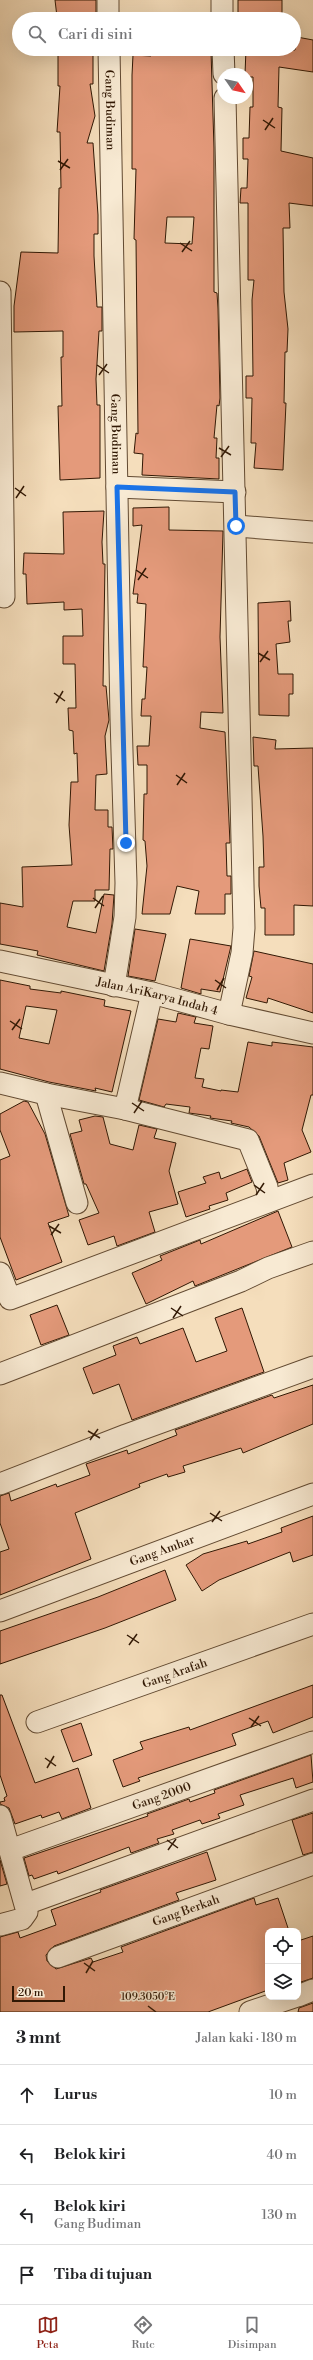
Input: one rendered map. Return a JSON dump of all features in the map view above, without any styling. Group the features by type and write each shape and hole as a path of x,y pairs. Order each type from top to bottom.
{"street":[{"path":"108,0 108,12"},
{"path":"222,0 222,12"},
{"name":"Gang Budiman","path":"109,56 126,883 126,917 114,986"},
{"path":"223,56 224,68"},
{"path":"225,104 244,928 240,967 230,1014"},
{"path":"0,292 4,597"},
{"path":"117,487 235,492"},
{"path":"236,526 313,532"},
{"name":"Jalan AriKarya Indah 4","path":"0,961 152,993 230,1014 313,1033"},
{"path":"125,1109 152,993"},
{"path":"0,1083 46,1094 125,1109 248,1140 267,1186 269,1201"},
{"path":"46,1094 77,1203"},
{"path":"0,1273 10,1298 313,1185"},
{"path":"0,1374 313,1252"},
{"path":"0,1484 126,1435 313,1367"},
{"name":"Gang Amhar","path":"5,1609 313,1494"},
{"name":"Gang Arafah","path":"37,1722 313,1624"},
{"name":"Gang 2000","path":"10,1850 313,1742"},
{"path":"26,1904 313,1800"},
{"path":"0,1816 26,1904 27,1912 22,1919 0,1925"},
{"name":"Gang Berkah","path":"58,1957 313,1864"},
{"path":"301,1995 313,1990"},
{"path":"254,2010 285,2000"}],"building":[{"path":"55,0 96,0 96,12 56,12"},
{"path":"238,0 282,0 282,12 238,12"},
{"path":"301,38 313,40 313,72 279,67 278,107 282,108 281,151 313,158 313,206 289,203 290,228 283,228 284,292 288,329 287,352 285,352 284,403 286,403 283,470 254,468 256,443 251,443 252,398 246,398 246,376 253,376 252,300 254,280 248,280 248,203 240,203 241,188 247,188 248,159 243,159 243,138 249,138 250,107 253,107 253,68 245,68 246,56 301,56"},
{"path":"58,56 93,56 93,84 90,84 95,116 87,143 93,143 98,215 98,234 94,234 94,256 97,307 102,307 102,331 99,331 96,379 97,405 100,405 100,478 60,480 58,406 62,406 61,357 63,357 63,331 14,332 14,306 21,252 58,253 59,188 61,188 60,132 57,132 60,86 58,86"},
{"path":"133,56 211,56 214,148 214,292 217,293 218,309 220,398 219,406 217,405 214,438 217,438 216,458 219,458 219,479 142,475 143,454 134,453 136,433 138,434 136,240 134,239 136,169 132,169","holes":["167,217 194,217 192,244 165,243"]},
{"path":"169,507 169,530 223,531 220,637 223,713 201,712 200,728 225,732 230,843 226,843 227,876 231,876 231,894 225,894 225,914 195,914 199,891 177,886 170,914 142,914 147,866 145,841 143,840 144,794 147,794 147,765 138,765 137,746 149,746 151,716 141,716 142,699 145,699 147,667 143,667 146,604 137,603 138,594 133,594 142,525 133,526 133,508"},
{"path":"104,511 102,542 103,564 105,564 103,686 106,686 109,720 105,736 107,774 96,775 95,810 108,810 108,827 112,827 113,849 110,849 109,890 95,890 95,901 73,901 67,927 96,933 104,894 114,895 112,924 104,971 37,955 38,951 0,944 0,903 23,907 22,867 72,865 69,825 71,782 78,782 77,753 74,754 73,731 69,730 68,708 76,708 75,664 63,664 63,636 83,636 82,609 64,610 64,602 27,604 26,574 23,574 24,553 64,554 63,512"},
{"path":"290,601 291,621 288,621 290,642 276,644 278,674 293,674 293,694 289,694 289,716 259,715 258,603"},
{"path":"253,737 276,740 275,749 313,748 313,906 294,905 294,935 265,935 265,908 261,908 259,886 259,867 264,867 263,836 258,766 254,766"},
{"path":"135,929 166,934 155,981 128,976"},
{"path":"190,939 231,946 220,992 201,989 201,994 181,988"},
{"path":"254,951 313,964 313,1013 268,998 267,1003 246,998 252,977 249,976"},
{"path":"0,980 30,986 30,989 61,993 61,991 105,1000 104,1006 131,1011 112,1092 95,1088 96,1091 49,1082 0,1069","holes":["26,1006 57,1010 49,1044 19,1038"]},
{"path":"178,1013 196,1017 194,1023 213,1026 209,1049 201,1048 195,1078 204,1079 202,1087 221,1091 238,1092 248,1042 272,1046 272,1042 313,1047 313,1095 311,1095 302,1130 311,1152 284,1163 288,1180 278,1183 259,1136 249,1127 231,1123 232,1121 210,1118 211,1116 189,1113 190,1107 166,1104 164,1107 139,1100 158,1019 176,1022"},
{"path":"24,1101 28,1102 45,1134 69,1216 48,1223 62,1262 16,1280 0,1237 0,1160 10,1156 0,1130 0,1114"},
{"path":"95,1116 103,1117 110,1144 133,1150 139,1125 157,1129 154,1138 176,1143 169,1171 178,1204 149,1212 155,1232 117,1246 114,1236 88,1245 79,1220 99,1213 86,1184 84,1184 70,1134 82,1131 79,1120"},
{"path":"247,1169 252,1182 226,1193 228,1200 209,1206 210,1209 186,1217 178,1192 206,1183 203,1177 219,1172 221,1179"},
{"path":"278,1211 292,1247 195,1286 193,1281 146,1304 132,1273 162,1260 160,1256 200,1240 201,1244"},
{"path":"57,1305 69,1335 41,1345 30,1315"},
{"path":"242,1308 264,1372 132,1420 119,1384 93,1394 83,1368 116,1355 113,1346 137,1337 140,1344 183,1328 196,1362 227,1351 215,1318"},
{"path":"313,1385 313,1424 243,1453 241,1448 183,1466 185,1472 168,1477 167,1474 139,1484 140,1487 75,1513 91,1559 0,1595 0,1552 9,1549 0,1523 0,1496 9,1493 11,1501 56,1484 57,1487 90,1475 86,1464 127,1450 128,1454 177,1435 175,1430 272,1395 274,1398"},
{"path":"313,1516 313,1555 293,1562 290,1552 219,1580 202,1591 186,1565 203,1554 247,1541 248,1544 282,1532 281,1528"},
{"path":"165,1570 176,1600 105,1628 0,1664 0,1631 98,1597"},
{"path":"313,1685 313,1717 273,1733 268,1721 232,1734 236,1745 138,1778 140,1781 123,1787 113,1760 143,1749 140,1742 189,1727 190,1730"},
{"path":"0,1695 2,1695 35,1783 78,1768 91,1808 62,1819 59,1812 42,1818 41,1815 15,1824 9,1808 0,1804 0,1802 5,1801 4,1798 7,1796 0,1775"},
{"path":"81,1723 92,1755 73,1762 61,1730"},
{"path":"311,1755 313,1782 296,1788 293,1778 240,1795 244,1805 218,1814 220,1818 202,1824 200,1820 172,1830 174,1834 157,1839 159,1843 131,1853 129,1847 58,1874 57,1871 34,1879 32,1875 29,1876 24,1858 148,1816 147,1814 189,1799 190,1802 215,1793 214,1790"},
{"path":"313,1813 313,1852 303,1855 292,1820"},
{"path":"207,1852 216,1880 176,1893 179,1900 54,1946 46,1955 47,1961 56,1969 91,1958 93,1962 123,1952 121,1947 254,1898 256,1905 278,1898 288,1928 265,1928 265,1991 208,2012 0,2012 0,1937 18,1932 20,1938 56,1925 51,1910 101,1892 100,1890"},
{"path":"0,1860 7,1884 0,1886"},
{"path":"313,1936 313,1978 301,1982 301,1964 301,1940"},
{"path":"313,2003 313,2012 298,2012 299,2008"}],"route":[{"path":"126,843 121,718 117,487 235,492 236,526"}]}
